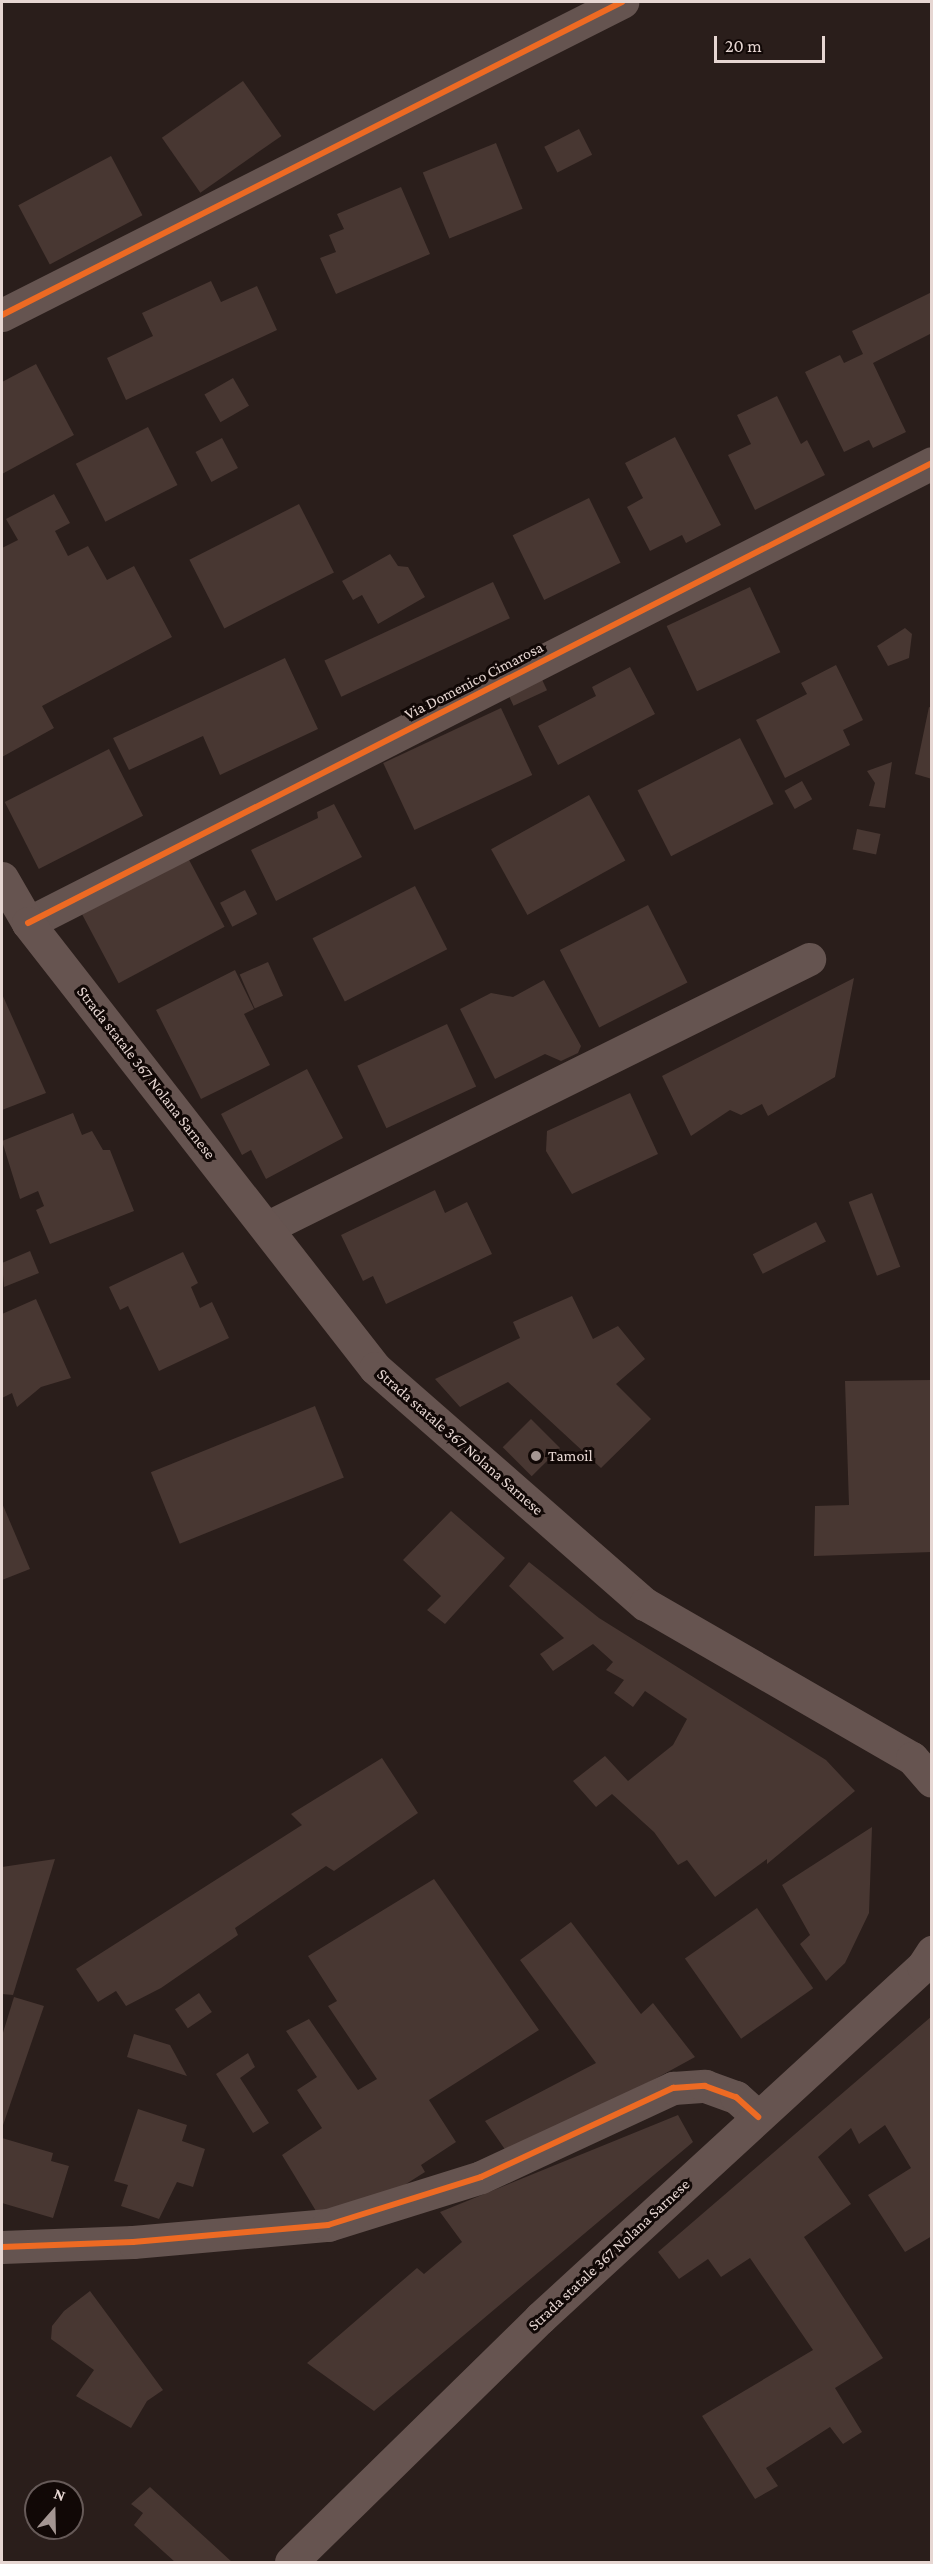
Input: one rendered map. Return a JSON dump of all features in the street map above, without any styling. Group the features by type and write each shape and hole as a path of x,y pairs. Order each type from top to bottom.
{"main road":[{"name":"Strada statale 367 Nolana Sarnese","path":"2,878 28,923 268,1227 375,1368 645,1604 912,1758 932,1781"},
{"name":"Strada statale 367 Nolana Sarnese","path":"291,2562 540,2318 923,1966 932,1952"}],"street":[{"path":"2,315 622,2"},
{"name":"Via Domenico Cimarosa","path":"28,923 932,463"},
{"path":"268,1227 809,959"},
{"path":"2,2247 133,2242 327,2225 482,2177 673,2088 705,2086 736,2097 758,2117"}],"building":[{"path":"243,81 281,136 200,193 162,138"},
{"path":"579,129 592,155 557,173 544,147"},
{"path":"496,143 523,209 449,238 423,173"},
{"path":"111,156 142,215 50,264 18,205"},
{"path":"401,187 430,254 336,294 320,258 336,252 329,235 344,229 337,214"},
{"path":"211,281 221,302 257,286 277,330 126,400 107,358 153,336 142,313"},
{"path":"932,292 932,333 873,363 906,432 873,448 869,440 844,452 805,372 840,355 844,363 863,354 852,331"},
{"path":"36,364 74,435 2,474 2,382"},
{"path":"233,378 249,406 220,422 204,394"},
{"path":"777,396 801,444 807,440 825,475 755,510 728,455 751,444 737,415"},
{"path":"148,427 178,485 105,522 76,464"},
{"path":"675,437 721,525 686,543 682,535 650,551 627,507 643,498 625,463"},
{"path":"222,438 238,468 211,482 196,452"},
{"path":"54,494 70,523 55,531 68,556 88,546 107,580 134,566 172,637 42,706 54,728 2,757 2,548 18,540 6,519"},
{"path":"589,498 621,563 544,600 513,535"},
{"path":"299,504 334,573 224,628 189,560"},
{"path":"390,554 398,566 408,567 425,597 378,624 362,595 353,600 342,581"},
{"path":"493,582 510,618 341,697 324,661"},
{"path":"750,587 780,652 697,691 667,626"},
{"path":"905,628 912,634 909,658 888,666 877,646"},
{"path":"285,658 318,729 220,775 203,736 129,770 113,738"},
{"path":"836,665 863,720 843,730 850,745 785,778 756,720 807,694 801,683"},
{"path":"630,667 655,714 558,765 538,726 596,696 592,687"},
{"path":"539,673 547,690 513,706 505,689"},
{"path":"929,707 932,708 932,779 915,774"},
{"path":"501,708 532,775 414,830 383,763"},
{"path":"740,738 774,804 671,856 638,790"},
{"path":"109,749 143,816 39,869 5,802"},
{"path":"892,762 885,808 869,806 875,783 867,771"},
{"path":"802,781 812,799 795,809 785,791"},
{"path":"589,795 625,861 527,915 491,849"},
{"path":"334,804 362,857 276,901 251,850 318,818 317,812"},
{"path":"857,829 880,834 876,855 853,850"},
{"path":"188,858 225,927 119,983 82,914"},
{"path":"415,886 447,949 345,1001 313,938"},
{"path":"245,890 257,914 232,927 220,903"},
{"path":"648,905 687,983 599,1027 560,950"},
{"path":"268,962 283,996 255,1008 240,975"},
{"path":"235,970 254,1009 244,1014 270,1065 201,1099 156,1010"},
{"path":"854,978 835,1077 768,1116 762,1104 741,1115 730,1110 691,1136 662,1076"},
{"path":"544,980 581,1046 578,1053 561,1061 545,1054 495,1079 460,1009 491,993 513,997"},
{"path":"2,994 46,1093 2,1110"},
{"path":"447,1024 476,1087 386,1128 357,1066"},
{"path":"307,1069 343,1138 266,1179 251,1150 242,1155 221,1114"},
{"path":"630,1093 658,1154 572,1194 546,1151 547,1131"},
{"path":"73,1113 82,1135 92,1131 103,1150 110,1150 134,1211 50,1244 36,1210 44,1206 38,1191 20,1199 2,1141"},
{"path":"435,1190 445,1213 467,1202 492,1254 386,1304 373,1276 363,1281 341,1235"},
{"path":"872,1193 900,1267 877,1276 849,1202"},
{"path":"816,1222 826,1242 763,1274 753,1254"},
{"path":"30,1251 39,1273 4,1287 2,1263"},
{"path":"183,1252 198,1283 191,1287 200,1308 212,1302 229,1338 159,1371 128,1306 120,1310 109,1287"},
{"path":"572,1296 593,1339 618,1326 645,1359 616,1384 651,1419 601,1468 508,1382 460,1407 435,1379 520,1338 513,1322"},
{"path":"36,1299 71,1378 41,1387 17,1407 12,1393 2,1398 2,1314"},
{"path":"932,1380 932,1552 814,1556 815,1506 849,1505 845,1381"},
{"path":"315,1406 344,1477 180,1544 151,1472"},
{"path":"531,1419 560,1448 532,1476 503,1447"},
{"path":"2,1503 30,1569 2,1580"},
{"path":"451,1511 505,1558 445,1624 427,1610 441,1596 403,1560"},
{"path":"529,1562 599,1618 826,1760 855,1791 767,1864 767,1859 715,1897 687,1860 678,1865 654,1832 612,1794 596,1807 573,1781 605,1756 628,1781 673,1745 687,1719 645,1691 633,1707 614,1693 624,1680 606,1670 613,1662 593,1644 553,1671 540,1654 564,1638 509,1586"},
{"path":"382,1758 418,1813 334,1871 326,1866 235,1928 238,1935 161,1988 126,2006 116,1991 98,2002 76,1969 302,1825 291,1814"},
{"path":"872,1827 869,1913 845,1963 826,1981 800,1944 810,1935 782,1885"},
{"path":"55,1859 13,1995 2,1994 2,1867"},
{"path":"434,1879 539,2030 429,2100 456,2142 421,2165 425,2172 395,2191 319,2216 282,2155 322,2128 297,2090 317,2077 286,2031 309,2019 358,2090 377,2079 328,2006 337,2001 308,1956"},
{"path":"757,1908 813,1988 741,2039 685,1958"},
{"path":"571,1922 641,2014 653,2003 695,2057 511,2158 485,2121 596,2063 520,1960"},
{"path":"199,1993 212,2012 188,2028 175,2009"},
{"path":"14,1997 44,2006 2,2128 2,2036"},
{"path":"932,2016 932,2236 905,2252 868,2195 911,2168 885,2125 859,2144 851,2128 818,2157 851,2204 804,2237 883,2358 835,2388 862,2432 843,2444 830,2427 766,2468 778,2486 755,2499 702,2416 813,2350 750,2258 721,2277 708,2259 679,2279 658,2252"},
{"path":"134,2034 170,2045 187,2076 127,2057"},
{"path":"248,2053 255,2067 240,2078 269,2123 253,2133 216,2074"},
{"path":"138,2109 187,2125 182,2141 205,2149 193,2187 177,2182 159,2219 121,2206 128,2185 114,2181"},
{"path":"678,2115 693,2142 374,2411 307,2363 417,2268 424,2274 462,2242 440,2212"},
{"path":"2,2138 53,2153 51,2161 69,2166 53,2218 2,2203"},
{"path":"90,2291 163,2390 147,2401 131,2428 76,2396 94,2370 51,2339 52,2326 64,2311"},
{"path":"150,2487 232,2562 175,2562 134,2525 143,2513 131,2504"}],"cycle path":[{"path":"2,315 622,2"},
{"path":"28,923 932,463"},
{"path":"2,2247 133,2242 328,2225 481,2177 673,2088 705,2086 736,2097 758,2117"}],"place":[{"name":"Tamoil","path":"536,1456"}]}
